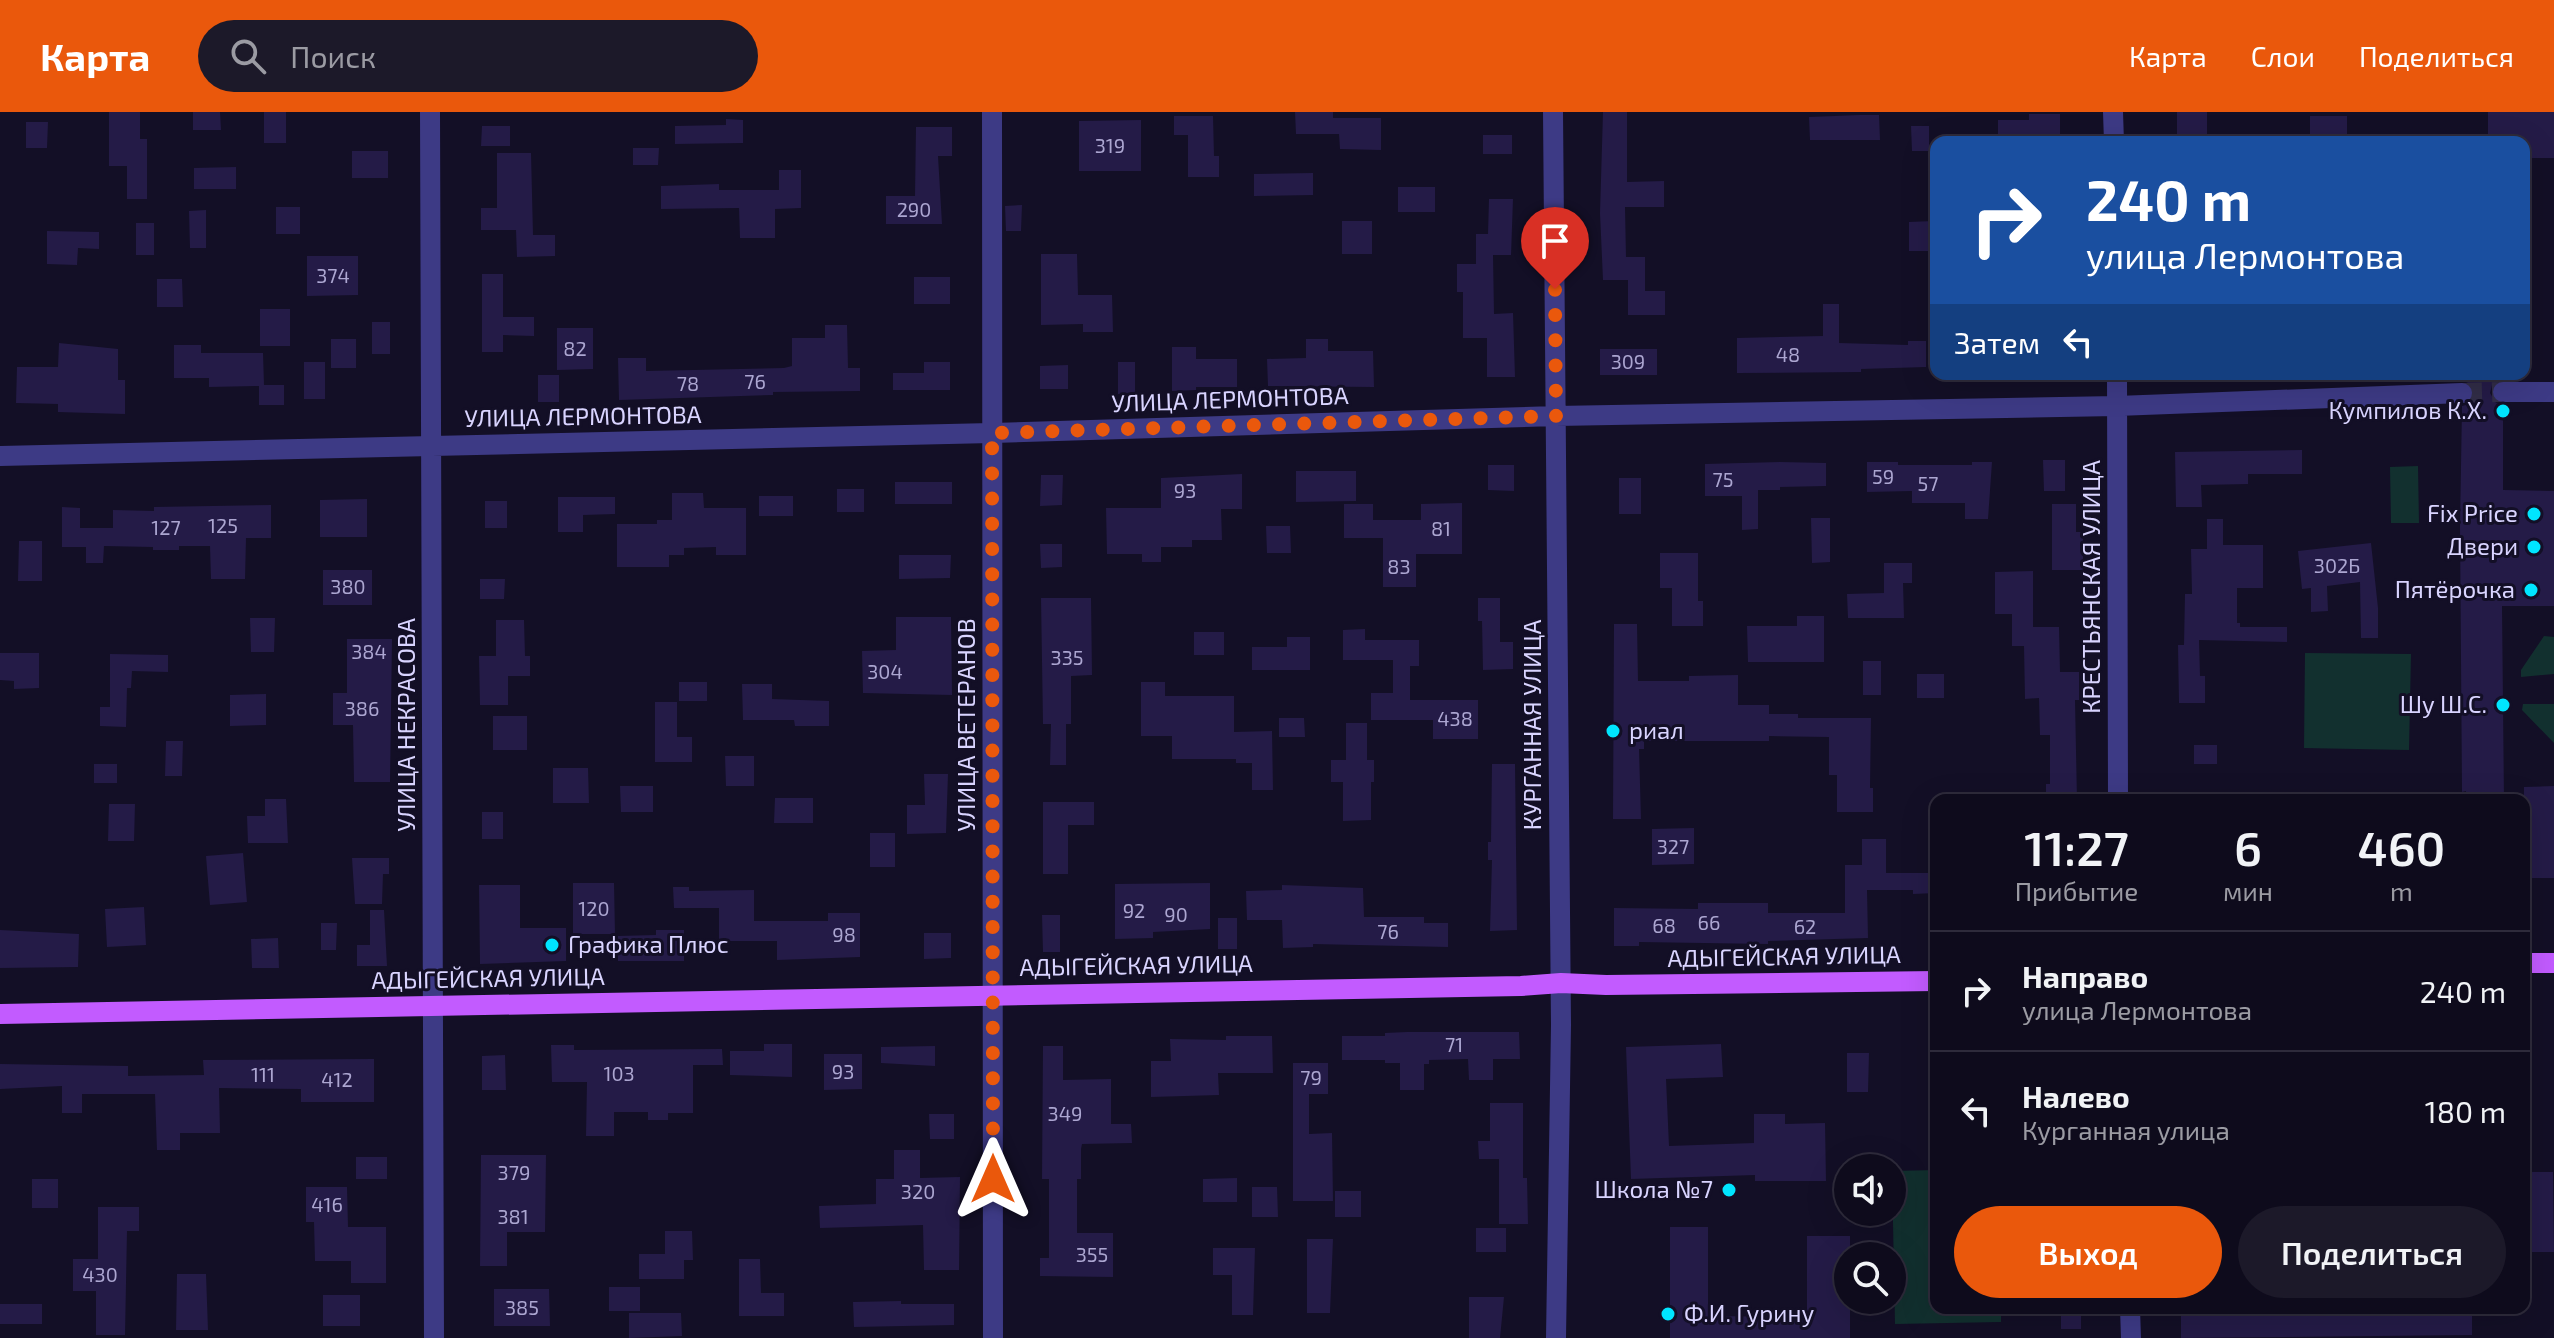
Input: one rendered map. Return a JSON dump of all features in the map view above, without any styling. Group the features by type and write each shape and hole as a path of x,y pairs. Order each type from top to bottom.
{"main road":[{"path":"2530,963 2554,963"},
{"name":"АДЫГЕЙСКАЯ УЛИЦА","path":"0,1014 1561,983 1930,981"}],"street":[{"name":"УЛИЦА НЕКРАСОВА","path":"430,112 434,1338"},
{"name":"УЛИЦА ВЕТЕРАНОВ","path":"992,112 993,1338"},
{"name":"КУРГАННАЯ УЛИЦА","path":"1553,112 1561,983 1556,1338"},
{"path":"2113,112 2114,136"},
{"name":"КРЕСТЬЯНСКАЯ УЛИЦА","path":"2117,380 2118,794"},
{"path":"2503,392 2554,392"},
{"name":"УЛИЦА ЛЕРМОНТОВА","path":"0,456 992,433 1556,416 2117,406 2462,393"},
{"path":"2130,1314 2131,1338"}],"green space":[{"path":"2418,466 2419,523 2391,523 2390,467"},
{"path":"2544,636 2554,637 2554,674 2521,677 2521,670"},
{"path":"2305,653 2411,654 2409,750 2304,748"},
{"path":"2523,704 2554,704 2554,743 2522,710"},
{"path":"1930,1170 1930,1314 2001,1314 2001,1322 1895,1324 1895,1314 1906,1314 1906,1242 1893,1242 1893,1226 1906,1226 1906,1171"}],"building":[{"path":"109,112 140,112 140,139 147,139 147,199 127,199 127,166 109,166"},
{"path":"193,112 220,112 221,130 193,130"},
{"path":"264,112 286,112 286,143 264,143"},
{"path":"1295,112 1333,112 1333,118 1381,118 1381,150 1340,149 1339,134 1296,134"},
{"path":"1603,112 1627,112 1627,182 1664,181 1664,207 1625,207 1626,257 1645,257 1645,291 1665,291 1665,315 1628,315 1628,280 1603,280 1600,213"},
{"path":"2177,112 2207,112 2207,136 2177,136"},
{"path":"2488,112 2554,112 2554,158 2530,158 2530,136 2488,136"},
{"path":"2029,114 2060,114 2060,136 1998,136 1998,120 2029,120"},
{"path":"1879,115 1880,140 1810,140 1809,117"},
{"path":"1174,116 1213,116 1214,156 1219,156 1219,177 1188,177 1188,135 1174,135"},
{"path":"2310,116 2347,116 2347,136 2310,136"},
{"path":"726,119 743,120 743,143 675,144 675,126 726,125"},
{"path":"1141,120 1141,171 1079,171 1079,121"},
{"path":"26,122 48,122 47,148 26,148"},
{"path":"482,126 510,126 510,146 481,146"},
{"path":"1911,126 1929,126 1929,151 1912,151"},
{"path":"916,127 952,127 952,156 938,156 942,224 886,224 886,196 915,196"},
{"path":"1483,135 1512,135 1512,154 1483,154"},
{"path":"633,148 659,148 658,165 633,165"},
{"path":"352,151 388,151 388,178 352,178"},
{"path":"497,153 531,153 533,235 555,235 555,256 517,257 516,230 481,230 481,208 497,208"},
{"path":"236,167 236,189 194,189 194,168"},
{"path":"779,170 801,170 801,208 775,209 775,238 740,238 739,208 661,209 661,186 719,184 719,190 779,190"},
{"path":"1313,173 1313,195 1254,196 1254,174"},
{"path":"1398,187 1435,187 1435,212 1398,212"},
{"path":"1489,199 1513,199 1511,255 1493,255 1494,314 1513,313 1515,377 1487,377 1487,338 1463,338 1463,292 1457,292 1457,264 1476,264 1476,234 1488,234"},
{"path":"1022,205 1021,231 1006,231 1005,206"},
{"path":"276,207 300,207 300,234 276,234"},
{"path":"206,210 206,248 190,248 189,211"},
{"path":"1342,221 1372,221 1372,254 1342,254"},
{"path":"1930,221 1930,251 1909,251 1909,222"},
{"path":"136,223 154,223 154,255 136,255"},
{"path":"47,231 99,232 99,249 78,248 77,265 47,264"},
{"path":"1041,254 1077,254 1078,295 1112,295 1113,332 1083,332 1083,324 1041,325"},
{"path":"307,256 358,256 358,295 307,296"},
{"path":"482,274 503,274 503,317 534,317 534,336 503,335 503,352 482,352"},
{"path":"914,277 950,277 950,304 914,304"},
{"path":"157,279 182,279 183,307 157,307"},
{"path":"1823,304 1839,304 1839,343 1908,345 1908,341 1926,341 1926,367 1861,369 1861,372 1737,373 1737,338 1823,336"},
{"path":"260,309 290,309 290,346 260,346"},
{"path":"372,322 390,322 390,354 372,354"},
{"path":"825,325 847,325 848,368 860,368 860,391 619,400 618,358 646,358 646,371 784,368 792,366 792,338 825,338"},
{"path":"557,328 593,328 593,369 557,370"},
{"path":"331,339 356,339 356,368 331,368"},
{"path":"1306,339 1328,339 1328,351 1373,351 1374,387 1268,386 1267,359 1306,358"},
{"path":"59,343 118,349 118,380 125,380 125,414 58,412 58,404 16,403 17,367 58,367"},
{"path":"174,345 201,345 201,353 263,353 264,385 284,385 284,405 259,405 259,386 209,387 209,378 174,378"},
{"path":"1172,347 1196,347 1196,359 1237,359 1237,387 1196,387 1196,390 1172,391"},
{"path":"1600,349 1657,349 1657,375 1600,375"},
{"path":"304,362 325,362 325,399 304,399"},
{"path":"924,362 950,362 950,390 893,390 893,373 924,373"},
{"path":"1118,362 1135,362 1135,393 1118,394"},
{"path":"1068,365 1068,389 1040,389 1040,366"},
{"path":"538,375 559,375 559,402 538,402"},
{"path":"2462,380 2501,380 2492,385 2490,393 2496,403 2503,405 2503,490 2554,491 2554,606 2502,606 2504,794 2462,792 2462,406 2470,404 2475,393 2472,385"},
{"path":"2302,450 2302,474 2248,474 2248,484 2201,485 2202,507 2176,507 2175,452"},
{"path":"2043,460 2065,460 2065,491 2044,491"},
{"path":"1867,462 1972,465 1972,462 1992,462 1988,519 1965,519 1965,503 1912,503 1912,491 1867,492"},
{"path":"1826,463 1826,486 1758,490 1758,529 1742,530 1742,496 1705,496 1705,464"},
{"path":"1488,465 1514,465 1514,491 1488,490"},
{"path":"1296,471 1356,471 1356,501 1296,502"},
{"path":"1242,474 1242,509 1221,509 1222,540 1192,540 1192,547 1161,547 1161,562 1142,562 1142,554 1107,554 1106,508 1161,508 1161,478"},
{"path":"1041,475 1063,475 1062,505 1040,506"},
{"path":"1619,478 1641,478 1641,514 1619,514"},
{"path":"895,482 952,482 952,504 895,504"},
{"path":"837,489 864,489 864,512 837,512"},
{"path":"672,493 703,493 704,508 746,508 746,555 716,555 716,547 684,548 684,555 669,555 669,567 617,567 617,524 657,524 657,520 672,520"},
{"path":"759,496 793,496 793,516 759,516"},
{"path":"558,497 615,497 615,514 583,515 583,532 558,532"},
{"path":"367,499 367,537 320,537 320,500"},
{"path":"485,501 507,501 507,528 485,528"},
{"path":"1462,503 1462,554 1416,554 1416,587 1383,587 1383,538 1344,538 1344,504 1373,504 1373,520 1421,520 1421,504"},
{"path":"2052,504 2076,504 2076,532 2083,532 2083,570 2052,570"},
{"path":"271,505 271,538 246,538 245,579 211,579 210,546 153,550 153,547 104,546 103,563 86,563 86,547 62,547 62,507 80,508 80,528 113,528 113,510"},
{"path":"1811,518 1830,518 1830,562 1812,563"},
{"path":"2207,519 2223,519 2223,545 2263,545 2263,588 2237,588 2237,623 2240,627 2287,627 2287,642 2199,640 2200,676 2205,676 2205,703 2179,703 2178,645 2184,645 2185,594 2192,594 2191,549 2207,549"},
{"path":"1266,526 1290,526 1291,553 1267,553"},
{"path":"19,541 42,541 42,581 18,581"},
{"path":"2371,543 2378,638 2361,638 2360,582 2327,586 2328,611 2311,612 2311,588 2302,589 2298,551"},
{"path":"1040,544 1062,544 1062,567 1041,568"},
{"path":"1660,553 1698,553 1698,601 1703,601 1703,626 1672,626 1672,588 1660,588"},
{"path":"899,555 951,555 950,578 899,579"},
{"path":"1884,563 1912,563 1912,583 1903,583 1904,618 1848,618 1847,594 1884,593"},
{"path":"323,570 372,570 372,605 323,605"},
{"path":"2033,571 2033,627 2059,627 2060,672 2079,672 2079,700 2075,700 2077,794 2046,794 2046,784 2050,784 2050,735 2040,735 2039,698 2025,699 2024,646 2012,646 2012,614 1995,614 1995,572"},
{"path":"480,579 505,579 504,599 480,599"},
{"path":"1041,598 1091,598 1092,675 1071,676 1071,724 1066,724 1066,765 1050,765 1051,724 1043,724"},
{"path":"1478,598 1500,598 1500,642 1513,642 1513,669 1483,670"},
{"path":"1797,616 1824,616 1824,662 1748,662 1747,626 1797,626"},
{"path":"896,617 951,617 952,695 863,693 862,651 896,650"},
{"path":"250,618 275,618 274,652 251,652"},
{"path":"496,620 524,620 525,656 530,656 530,676 508,676 508,705 480,705 479,656 496,656"},
{"path":"1614,624 1637,624 1638,681 1689,681 1689,676 1738,675 1738,705 1769,705 1769,714 1798,714 1798,718 1871,718 1870,788 1873,788 1873,812 1837,812 1837,775 1829,775 1829,737 1769,736 1769,741 1644,741 1644,749 1639,749 1641,819 1613,819"},
{"path":"1365,629 1365,640 1419,640 1419,666 1410,666 1410,700 1478,700 1478,739 1433,739 1433,720 1371,720 1371,693 1393,693 1393,660 1343,660 1343,630"},
{"path":"1194,632 1224,632 1224,655 1194,655"},
{"path":"1287,637 1310,637 1310,670 1252,670 1252,647 1287,647"},
{"path":"347,639 392,639 390,782 354,782 353,725 333,725 333,693 347,693"},
{"path":"0,653 39,653 39,688 14,689 14,681 0,680"},
{"path":"110,654 168,655 168,672 132,671 131,688 127,688 126,727 100,726 100,707 110,707"},
{"path":"1863,661 1881,661 1881,695 1863,695"},
{"path":"1917,674 1944,674 1944,698 1917,698"},
{"path":"679,682 707,682 707,701 679,701"},
{"path":"1141,682 1165,682 1165,696 1234,696 1234,732 1272,731 1273,790 1252,790 1252,763 1236,763 1236,759 1172,759 1172,736 1141,736"},
{"path":"742,684 772,684 772,699 829,701 829,726 795,726 794,720 743,720"},
{"path":"266,694 266,725 230,726 230,695"},
{"path":"655,702 677,702 677,737 692,737 692,762 655,762"},
{"path":"493,716 527,716 527,750 493,750"},
{"path":"1279,718 1304,718 1305,737 1279,737"},
{"path":"1346,723 1367,723 1367,760 1374,760 1371,820 1343,821 1343,782 1331,782 1331,760 1346,760"},
{"path":"166,741 183,741 182,776 165,776"},
{"path":"2194,745 2217,745 2217,764 2194,764"},
{"path":"725,756 754,756 754,786 726,786"},
{"path":"94,764 117,764 117,783 94,783"},
{"path":"1492,764 1515,764 1517,930 1490,931 1492,860 1488,860 1488,842 1491,842"},
{"path":"553,768 588,768 589,803 553,803"},
{"path":"924,774 948,774 946,833 907,834 907,805 925,805"},
{"path":"620,786 653,786 653,812 621,812"},
{"path":"2554,786 2554,878 2530,878 2530,794 2524,794 2524,787"},
{"path":"775,798 813,798 813,823 774,823"},
{"path":"265,799 286,799 288,843 248,843 247,816 265,816"},
{"path":"1043,802 1094,802 1094,825 1068,825 1068,874 1043,874"},
{"path":"109,804 135,804 134,841 108,841"},
{"path":"482,812 503,812 503,839 482,839"},
{"path":"1694,828 1694,864 1652,865 1652,829"},
{"path":"870,833 895,833 895,867 870,867"},
{"path":"1862,839 1886,839 1886,873 1930,873 1930,893 1867,890 1868,938 1768,941 1768,944 1639,942 1639,946 1614,946 1614,908 1698,909 1698,903 1768,903 1768,913 1845,913 1845,865 1862,865"},
{"path":"243,853 247,902 210,905 206,856"},
{"path":"352,858 389,858 389,874 383,874 382,904 355,904"},
{"path":"573,883 614,883 615,934 573,934"},
{"path":"1210,883 1210,929 1153,932 1153,938 1115,939 1115,884"},
{"path":"479,885 520,885 520,928 566,928 566,961 480,964"},
{"path":"1282,885 1363,888 1364,917 1424,917 1424,923 1448,923 1448,947 1313,944 1313,947 1283,948 1282,920 1247,920 1246,891 1282,890"},
{"path":"673,887 689,887 689,891 754,890 754,921 828,921 828,913 860,913 860,957 777,960 777,941 719,941 719,908 674,908"},
{"path":"144,907 146,945 107,947 105,909"},
{"path":"370,910 384,910 387,966 357,966 357,945 370,945"},
{"path":"1042,915 1060,915 1060,952 1043,952"},
{"path":"1218,918 1237,918 1237,949 1218,949"},
{"path":"321,923 337,923 336,950 321,950"},
{"path":"0,930 79,934 78,967 0,968"},
{"path":"656,930 684,930 684,961 618,961 618,936 656,935"},
{"path":"924,933 951,933 951,958 924,959"},
{"path":"278,938 279,968 252,968 251,939"},
{"path":"1519,1032 1520,1059 1493,1059 1493,1080 1469,1080 1468,1059 1429,1060 1429,1064 1424,1064 1424,1090 1400,1090 1400,1063 1342,1060 1342,1036 1385,1036 1385,1033"},
{"path":"1226,1036 1272,1036 1273,1073 1218,1073 1219,1095 1151,1097 1151,1061 1171,1061 1170,1039 1226,1040"},
{"path":"764,1044 792,1044 792,1077 730,1075 730,1051 764,1051"},
{"path":"1721,1044 1723,1077 1666,1079 1669,1146 1754,1143 1754,1114 1785,1114 1785,1124 1825,1123 1826,1181 1755,1181 1755,1175 1631,1179 1626,1047"},
{"path":"551,1045 574,1045 574,1050 722,1049 723,1065 693,1065 693,1113 668,1113 668,1120 648,1120 648,1112 614,1112 614,1136 586,1136 587,1082 552,1082"},
{"path":"935,1046 935,1066 881,1063 881,1047"},
{"path":"1043,1046 1063,1046 1063,1080 1111,1079 1111,1124 1131,1124 1132,1143 1082,1144 1081,1179 1077,1179 1077,1233 1113,1233 1113,1277 1040,1276 1040,1258 1049,1258 1049,1179 1042,1179"},
{"path":"1847,1053 1869,1053 1868,1092 1847,1092"},
{"path":"824,1054 862,1054 862,1089 824,1090"},
{"path":"505,1055 506,1090 482,1090 482,1056"},
{"path":"374,1059 374,1102 301,1102 301,1089 219,1088 220,1133 180,1133 180,1150 157,1150 155,1094 82,1094 82,1113 62,1113 62,1086 0,1089 0,1064 128,1066 128,1076 204,1075 203,1060"},
{"path":"1293,1063 1328,1063 1328,1094 1309,1094 1309,1134 1332,1133 1333,1201 1293,1201"},
{"path":"1490,1103 1523,1103 1523,1178 1527,1178 1528,1224 1499,1224 1499,1159 1479,1159 1478,1141 1490,1141"},
{"path":"929,1114 954,1114 954,1139 930,1139"},
{"path":"894,1150 920,1150 920,1178 960,1177 959,1270 924,1270 923,1225 820,1228 819,1206 876,1204 876,1179 894,1179"},
{"path":"481,1155 546,1155 545,1232 507,1232 507,1266 480,1266"},
{"path":"356,1157 387,1157 387,1179 356,1179"},
{"path":"2530,1172 2553,1172 2554,1252 2530,1252"},
{"path":"1237,1178 1237,1202 1203,1202 1203,1179"},
{"path":"32,1179 58,1179 58,1208 32,1208"},
{"path":"306,1187 347,1187 348,1227 386,1227 386,1283 351,1283 351,1261 315,1261 314,1222 306,1222"},
{"path":"1252,1187 1277,1187 1278,1217 1252,1217"},
{"path":"1335,1191 1361,1191 1361,1217 1335,1217"},
{"path":"98,1207 139,1207 139,1231 127,1231 125,1335 96,1335 96,1291 73,1291 73,1259 98,1259"},
{"path":"1670,1227 1708,1227 1708,1316 1807,1317 1807,1236 1850,1236 1850,1242 1834,1242 1834,1314 1850,1314 1850,1338 1670,1338"},
{"path":"1476,1228 1506,1228 1506,1252 1476,1252"},
{"path":"665,1231 692,1231 693,1260 684,1260 684,1279 639,1279 639,1254 665,1254"},
{"path":"1307,1239 1333,1239 1330,1313 1307,1313"},
{"path":"1213,1248 1255,1248 1253,1315 1232,1315 1232,1275 1213,1275"},
{"path":"739,1259 760,1259 761,1293 784,1293 784,1316 739,1316"},
{"path":"177,1274 206,1274 208,1330 176,1330"},
{"path":"609,1287 640,1287 640,1311 609,1311"},
{"path":"494,1289 549,1289 550,1326 494,1326"},
{"path":"323,1295 360,1295 360,1326 323,1326"},
{"path":"1469,1297 1504,1297 1500,1338 1469,1338"},
{"path":"901,1301 901,1304 954,1304 954,1325 854,1327 853,1302"},
{"path":"0,1304 42,1304 42,1324 0,1324"},
{"path":"629,1313 681,1313 682,1336 629,1338"},
{"path":"2061,1314 2081,1314 2081,1329 2061,1329"},
{"path":"2181,1314 2472,1314 2472,1335 2181,1338"}],"tunnel":[{"path":"2462,393 2503,392"}],"place":[{"name":"Кумпилов К.Х.","path":"2503,411"},
{"name":"Fix Price","path":"2534,514"},
{"name":"Двери","path":"2534,547"},
{"name":"Пятёрочка","path":"2531,590"},
{"name":"Шу Ш.С.","path":"2503,705"},
{"name":"риал","path":"1613,731"},
{"name":"Графика Плюс","path":"552,945"},
{"name":"Школа №7","path":"1729,1190"},
{"name":"Ф.И. Гурину","path":"1668,1314"}],"route":[{"path":"993,1179 992,433 1556,416 1555,289"}]}
